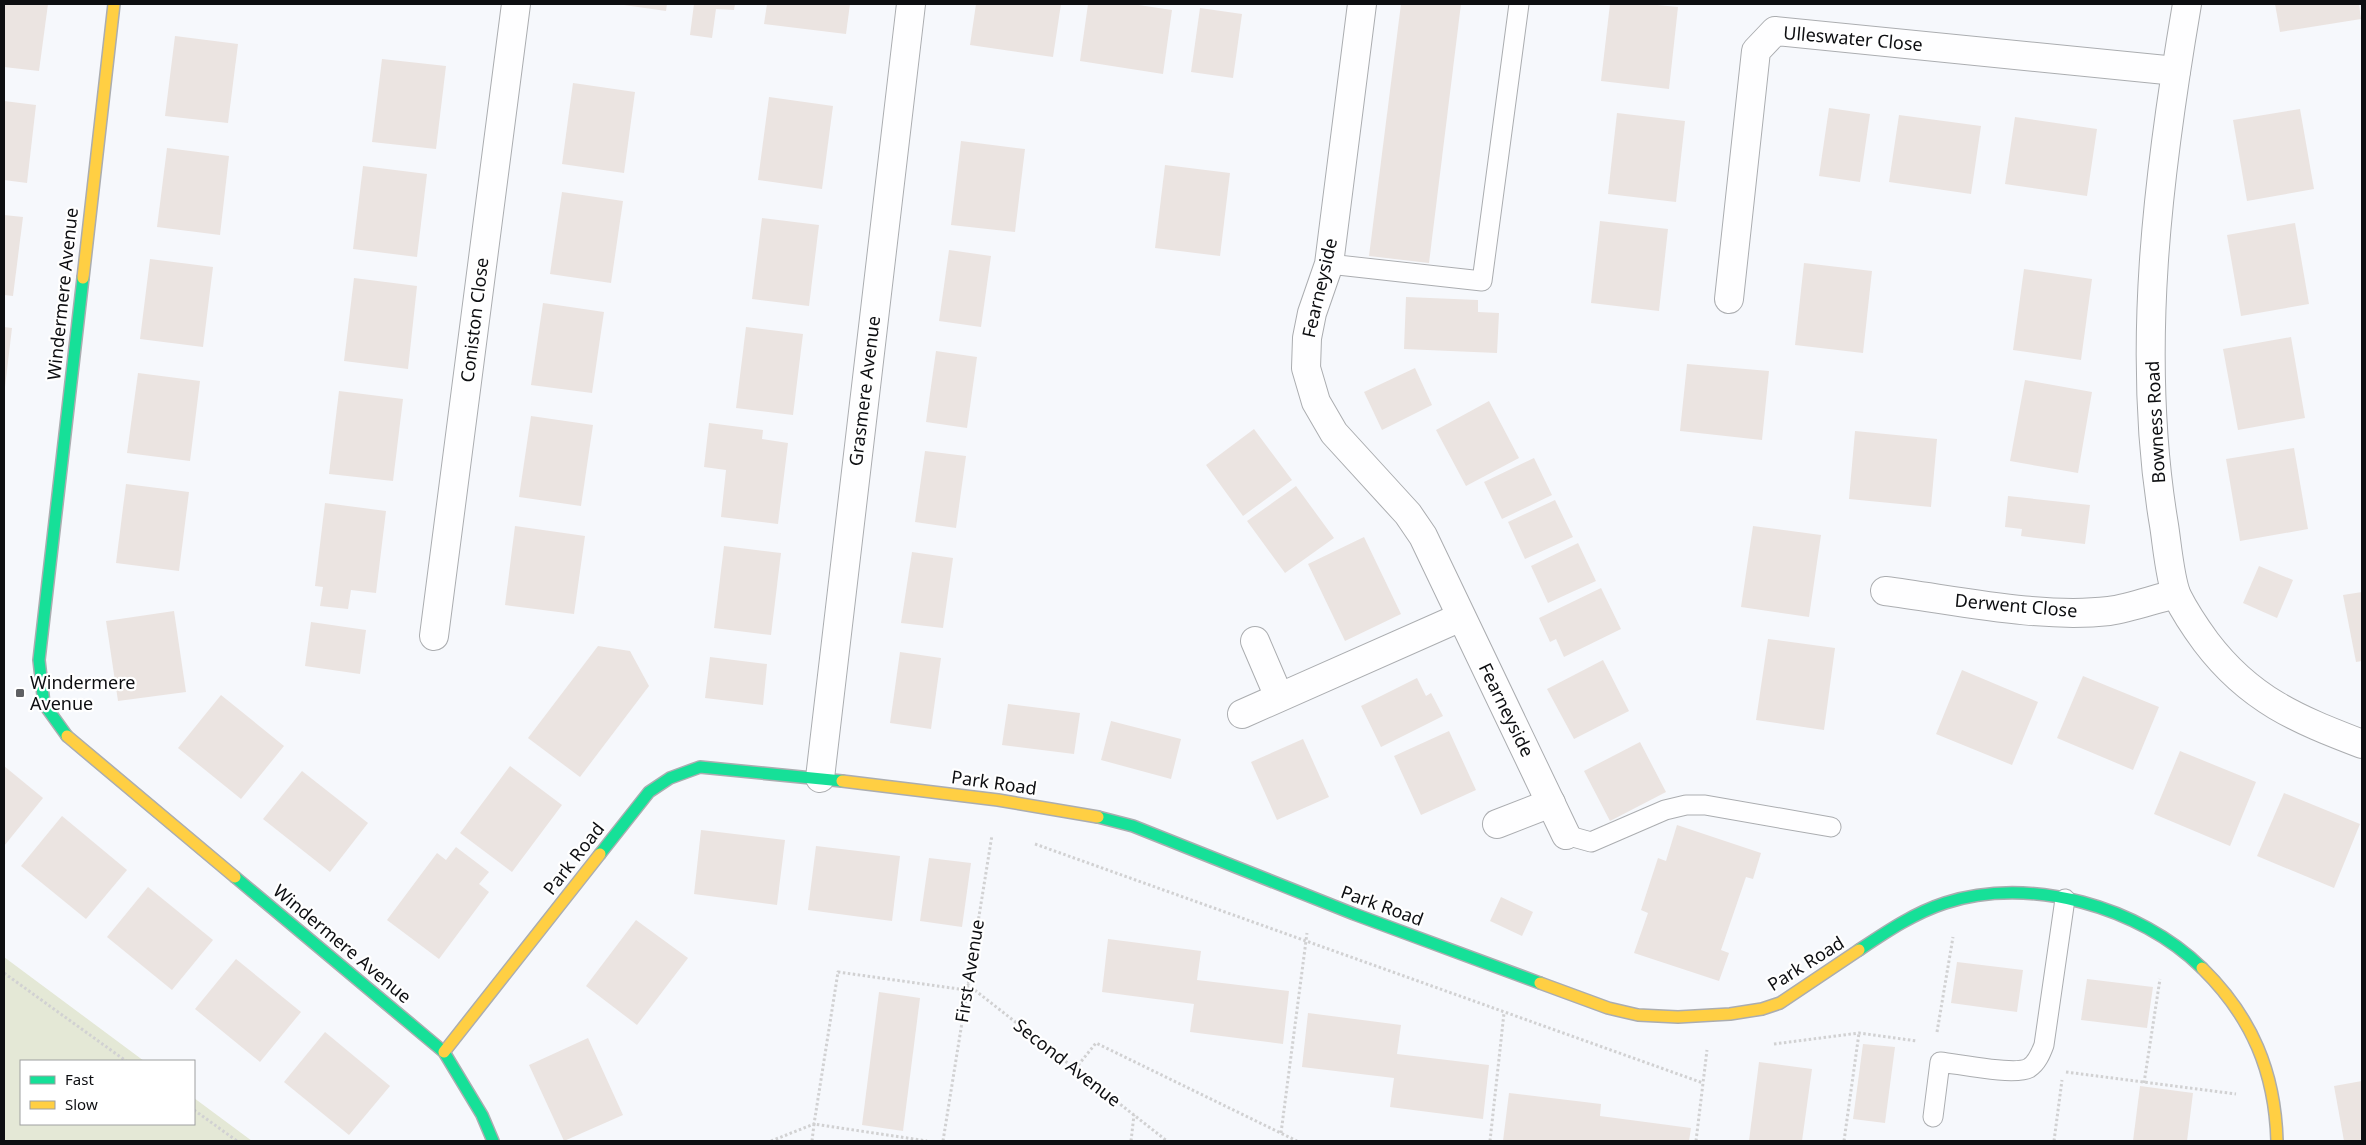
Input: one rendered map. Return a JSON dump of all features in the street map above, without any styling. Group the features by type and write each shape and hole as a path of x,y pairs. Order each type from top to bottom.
{"street":[{"name":"Windermere Avenue","path":"114,4 39,660 44,704 68,737 444,1052 482,1115 493,1141"},
{"name":"Coniston Close","path":"434,636 516,4"},
{"name":"Grasmere Avenue","path":"820,778 911,4"},
{"name":"Fearneyside","path":"1362,4 1328,264 1312,313 1307,338 1306,368 1316,402 1334,433 1408,514 1423,536 1566,835"},
{"name":"Bowness Road","path":"2187,4 2176,71 2156,233 2152,374 2159,485 2176,594 2193,624 2214,653 2235,676 2255,693 2283,711 2316,727 2362,744"},
{"name":"Ulleswater Close","path":"1729,299 1756,51 1775,31 2176,71"},
{"name":"Derwent Close","path":"1885,591 2032,611 2072,614 2111,611 2176,594"},
{"path":"1242,714 1461,617"},
{"path":"1254,640 1279,697"},
{"name":"Park Road","path":"444,1052 649,792 670,778 700,767 820,778 998,800 1110,819 1133,826 1312,899 1508,972 1614,1010 1647,1016 1748,1014 1780,1004 1896,927 1926,910 1960,898 2014,894 2065,899 2097,906 2136,920 2166,938 2208,973 2240,1013 2260,1048 2272,1083 2277,1141"},
{"path":"1497,824 1551,804"}],"lane":[{"path":"1328,264 1482,281 1518,4"},
{"path":"1566,835 1591,842 1665,810 1686,805 1706,805 1831,826"},
{"path":"1933,1117 1940,1062 2015,1071 2030,1068 2039,1056 2044,1045 2065,899"}],"path":[{"name":"First Avenue","path":"943,1141 998,800"},
{"path":"1030,843 1703,1083"},
{"path":"1940,1062 1935,1043 1960,898"},
{"path":"1281,1133 1312,899"},
{"path":"2144,1082 2166,938"},
{"path":"812,1141 838,972 966,990"},
{"path":"1490,1141 1508,972"},
{"path":"4,973 125,1060"},
{"name":"Second Avenue","path":"967,984 1168,1141"},
{"path":"1696,1141 1712,1015"},
{"path":"1765,1045 1860,1033 1935,1043"},
{"path":"1844,1141 1860,1033"},
{"path":"1075,1068 1096,1043 1297,1141"},
{"path":"1707,1050 1717,1050"},
{"path":"2054,1141 2063,1072 2274,1099"},
{"path":"195,1111 237,1141"},
{"path":"1131,1141 1134,1115"},
{"path":"771,1141 814,1124 927,1141"}],"green space":[{"path":"4,957 143,1060 20,1060 20,1125 195,1125 195,1099 252,1141 4,1141"}],"building":[{"path":"4,4 48,4 39,71 4,67"},
{"path":"617,4 667,4 666,11"},
{"path":"694,4 735,4 734,10 716,9 712,38 690,35"},
{"path":"767,4 850,4 846,34 764,24"},
{"path":"976,4 1061,4 1053,57 970,45"},
{"path":"1088,4 1132,4 1172,10 1163,74 1080,61"},
{"path":"1401,4 1461,4 1429,263 1369,256"},
{"path":"1610,4 1647,4 1678,7 1669,89 1601,81"},
{"path":"2275,4 2359,4 2361,19 2280,32"},
{"path":"1200,8 1242,14 1233,78 1191,72"},
{"path":"175,36 238,44 228,123 165,116"},
{"path":"382,59 446,66 436,149 372,142"},
{"path":"573,83 635,92 624,173 562,164"},
{"path":"769,97 833,106 822,189 758,180"},
{"path":"4,101 36,105 27,183 4,180"},
{"path":"1829,108 1870,114 1860,182 1819,176"},
{"path":"2300,109 2314,189 2247,201 2233,120"},
{"path":"1617,113 1685,121 1676,202 1608,194"},
{"path":"1899,115 1981,126 1971,194 1889,182"},
{"path":"2015,117 2097,129 2087,196 2005,184"},
{"path":"961,141 1025,149 1015,232 951,225"},
{"path":"167,148 229,156 220,235 157,227"},
{"path":"1165,165 1230,173 1220,256 1155,248"},
{"path":"363,166 427,174 417,257 353,249"},
{"path":"562,192 623,201 611,283 550,274"},
{"path":"4,215 23,217 13,296 4,295"},
{"path":"762,218 819,225 809,306 752,299"},
{"path":"1600,221 1668,229 1659,311 1591,303"},
{"path":"2295,223 2309,304 2241,316 2227,235"},
{"path":"949,250 991,256 981,327 939,321"},
{"path":"150,259 213,267 203,347 140,339"},
{"path":"1804,263 1872,271 1863,353 1795,345"},
{"path":"2024,269 2092,279 2081,360 2013,350"},
{"path":"354,278 417,286 408,369 344,361"},
{"path":"1406,297 1478,300 1478,312 1499,313 1497,353 1404,349"},
{"path":"543,303 604,312 592,393 531,385"},
{"path":"4,327 12,328 5,387 4,387"},
{"path":"746,327 803,334 793,415 736,408"},
{"path":"2291,337 2305,418 2238,430 2223,349"},
{"path":"936,351 977,357 967,428 926,422"},
{"path":"1687,364 1769,371 1762,440 1680,431"},
{"path":"1415,368 1432,405 1382,430 1364,392"},
{"path":"138,373 200,381 190,461 127,453"},
{"path":"2025,380 2092,392 2078,473 2010,461"},
{"path":"339,391 403,399 393,481 329,474"},
{"path":"1489,401 1519,458 1466,486 1436,430"},
{"path":"531,416 593,425 581,506 519,497"},
{"path":"709,423 763,430 762,439 788,443 778,524 721,517 726,470 704,467"},
{"path":"1254,429 1292,480 1243,516 1206,465"},
{"path":"1855,431 1937,439 1931,507 1849,499"},
{"path":"2294,448 2308,529 2240,541 2226,459"},
{"path":"925,451 966,456 956,528 915,522"},
{"path":"1534,458 1552,495 1502,519 1484,482"},
{"path":"126,484 189,492 179,571 116,563"},
{"path":"1296,486 1334,538 1285,573 1247,521"},
{"path":"2008,496 2090,505 2085,544 2021,536 2022,529 2005,527"},
{"path":"1555,500 1573,537 1525,559 1508,522"},
{"path":"325,503 386,511 376,593 351,590 348,609 320,606 323,587 315,586"},
{"path":"515,526 585,536 574,614 505,605"},
{"path":"1753,526 1821,535 1809,617 1741,607"},
{"path":"1364,537 1401,614 1345,641 1308,564"},
{"path":"1578,543 1596,581 1548,603 1531,566"},
{"path":"724,546 781,553 771,635 714,628"},
{"path":"912,552 953,558 943,628 901,623"},
{"path":"2259,566 2293,580 2277,618 2243,603"},
{"path":"1601,588 1621,629 1564,657 1556,639 1550,642 1539,618"},
{"path":"2362,592 2362,661 2356,662 2343,595"},
{"path":"174,611 186,692 118,701 106,621"},
{"path":"311,622 366,630 360,674 305,666"},
{"path":"1768,639 1835,648 1824,730 1756,720"},
{"path":"598,646 630,651 649,686 580,777 528,738"},
{"path":"900,652 941,658 931,729 890,723"},
{"path":"710,657 767,664 763,705 705,698"},
{"path":"1603,660 1629,711 1574,739 1547,689"},
{"path":"1962,670 2038,702 2012,765 1936,734"},
{"path":"2083,676 2159,707 2133,770 2057,738"},
{"path":"1417,678 1426,696 1431,693 1443,716 1381,747 1361,706"},
{"path":"221,695 284,746 241,799 178,748"},
{"path":"1008,704 1080,713 1074,754 1002,745"},
{"path":"1111,721 1181,739 1171,779 1101,760"},
{"path":"1449,731 1476,790 1421,815 1394,756"},
{"path":"1303,739 1329,797 1277,820 1251,762"},
{"path":"1640,742 1666,792 1610,821 1584,771"},
{"path":"2180,751 2256,782 2230,846 2154,814"},
{"path":"4,766 43,798 4,846"},
{"path":"510,766 562,805 512,872 460,833"},
{"path":"302,771 368,823 330,872 263,819"},
{"path":"2284,793 2360,824 2334,888 2257,856"},
{"path":"62,816 127,870 86,919 21,866"},
{"path":"1677,825 1761,853 1753,879 1746,877 1721,950 1729,953 1719,981 1634,953 1648,913 1641,910 1658,858 1666,861"},
{"path":"701,830 785,840 777,905 694,894"},
{"path":"816,846 900,856 892,921 808,910"},
{"path":"456,847 489,872 479,884 489,892 439,959 387,920 437,853 446,860"},
{"path":"929,858 971,863 962,927 920,921"},
{"path":"148,887 213,940 172,990 107,937"},
{"path":"1501,897 1533,912 1522,936 1490,921"},
{"path":"636,920 688,958 637,1025 586,986"},
{"path":"1108,939 1201,951 1197,980 1289,991 1283,1044 1190,1032 1194,1004 1102,992"},
{"path":"236,959 301,1012 260,1062 195,1009"},
{"path":"1957,962 2023,970 2017,1012 1951,1003"},
{"path":"2087,979 2153,987 2147,1028 2081,1020"},
{"path":"879,992 920,998 903,1131 862,1125"},
{"path":"1308,1013 1401,1025 1397,1054 1489,1065 1483,1119 1390,1107 1394,1078 1302,1067"},
{"path":"325,1032 390,1086 349,1135 284,1082"},
{"path":"588,1038 623,1115 564,1141 529,1065"},
{"path":"1863,1044 1895,1047 1885,1123 1853,1119"},
{"path":"1759,1062 1812,1069 1802,1141 1749,1141"},
{"path":"2362,1081 2362,1141 2344,1141 2334,1086"},
{"path":"2140,1086 2193,1093 2187,1141 2133,1141"},
{"path":"1509,1093 1601,1104 1600,1116 1691,1128 1689,1141 1503,1141"}],"traffic: fast":[{"path":"67,736 44,704 39,660 83,278"},
{"path":"600,854 649,792 670,778 700,767 842,781"},
{"path":"1098,817 1133,826 1354,914 1540,983"},
{"path":"235,877 444,1052 482,1115 493,1141"},
{"path":"1859,950 1879,936 1934,907 1978,895 2012,893 2047,895 2082,902 2116,913 2148,928 2177,947 2202,968"}],"traffic: slow":[{"path":"83,278 114,4"},
{"path":"67,736 235,877"},
{"path":"842,781 998,800 1098,817"},
{"path":"444,1052 600,854"},
{"path":"1540,983 1608,1008 1638,1015 1678,1017 1730,1014 1762,1009 1780,1003 1859,950"},
{"path":"2202,968 2235,1006 2258,1047 2266,1069 2271,1092 2277,1141"}],"place":[{"name":"Windermere Avenue","path":"20,693"}]}
